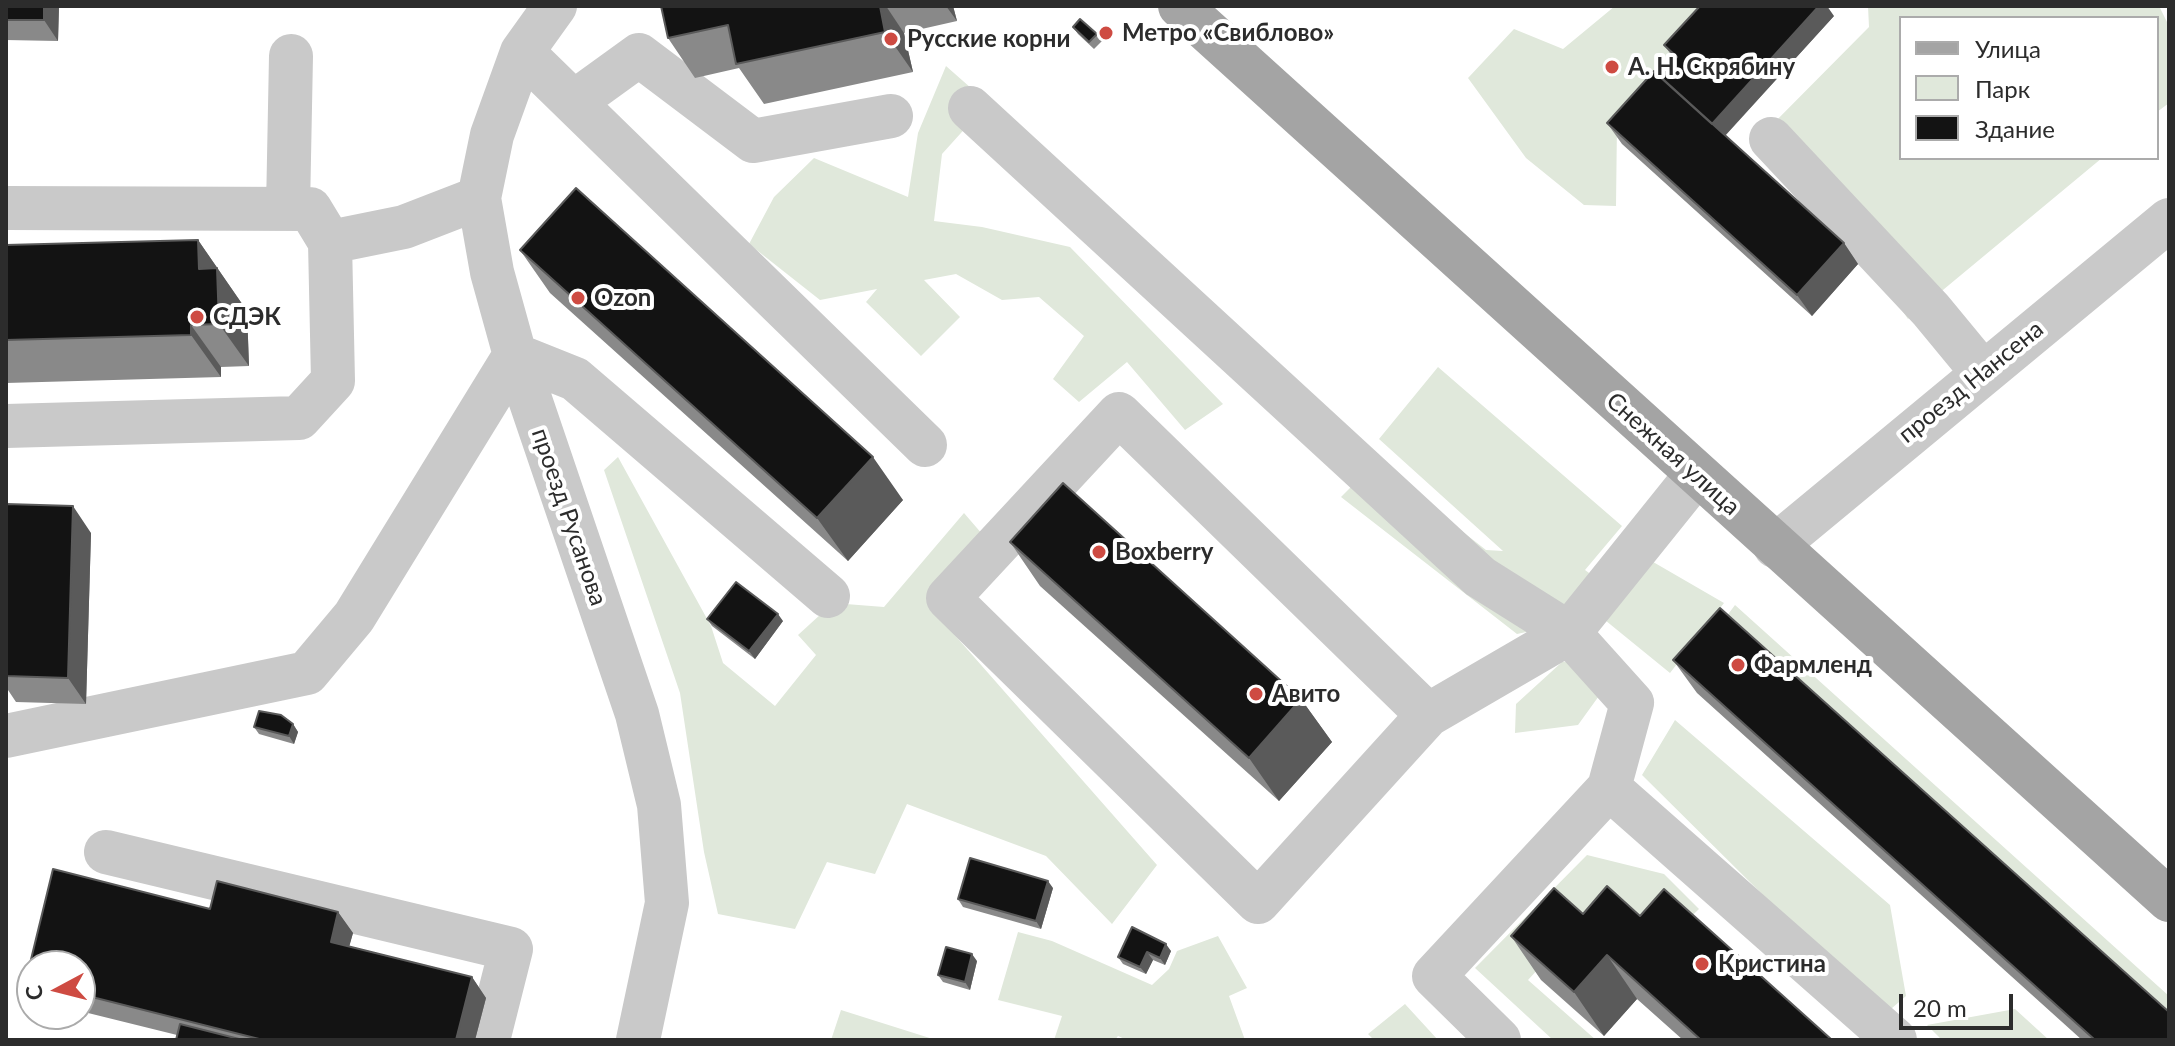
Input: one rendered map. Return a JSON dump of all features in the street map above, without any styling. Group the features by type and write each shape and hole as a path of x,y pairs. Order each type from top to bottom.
{"main road":[{"name":"Снежная улица","path":"1180,6 2169,900"}],"street":[{"name":"проезд Русанова","path":"555,6 522,52 492,135 479,198 492,272 515,355 637,714 659,805 667,903 638,1040"},
{"path":"522,52 925,445"},
{"path":"574,102 639,55 753,141 891,116"},
{"path":"288,209 291,56"},
{"path":"970,108 1480,577 1569,633 1632,703 1609,788 1434,976 1499,1040"},
{"path":"1771,139 1931,310 1983,373"},
{"path":"330,242 404,227 479,198"},
{"path":"6,208 310,209 330,242 333,381 299,418 6,426"},
{"name":"проезд Нансена","path":"1775,546 2169,220"},
{"path":"6,736 307,673 354,617 515,355 575,379 828,596"},
{"path":"1428,715 1119,414 948,598 1258,902 1428,715 1569,633 1696,475"},
{"path":"1609,788 1895,1040"},
{"path":"106,852 511,949 488,1040"}],"green space":[{"path":"1615,6 1714,6 1617,123 1616,206 1584,205 1526,158 1468,78 1514,29 1563,49"},
{"path":"1868,6 2159,6 2169,26 2169,103 2159,110 2159,16 1899,16 1899,160 2100,160 1908,319 1873,267 1758,139 1869,27"},
{"path":"946,66 988,103 942,154 934,221 982,227 1070,247 1223,404 1185,430 1127,362 1079,402 1053,379 1084,336 1039,297 1002,300 956,274 924,280 960,317 921,356 866,302 877,289 820,300 749,244 774,197 814,158 908,197 918,133"},
{"path":"1438,367 1622,526 1585,570 1615,592 1648,559 1724,603 1670,673 1600,616 1517,634 1341,497 1375,463 1486,550 1503,551 1379,439"},
{"path":"618,457 711,626 723,663 775,706 816,655 798,635 833,603 884,607 964,513 989,542 945,624 1157,865 1112,924 1046,856 907,804 875,874 827,862 795,929 718,914 704,852 680,693 604,470"},
{"path":"1735,605 2169,996 2169,1020 1726,617"},
{"path":"1585,660 1609,682 1578,725 1515,733 1516,704 1562,662"},
{"path":"1675,720 1890,905 1906,996 1884,1015 1642,775"},
{"path":"1587,855 1664,874 1699,909 1671,936 1614,940 1585,918 1528,980 1596,1040 1553,1040 1475,968"},
{"path":"1018,932 1052,941 1152,985 1169,969 1177,951 1218,936 1247,988 1229,996 1245,1040 1127,1040 1118,1036 1115,1040 1054,1040 1062,1016 998,1000"},
{"path":"1405,1004 1438,1040 1374,1040 1368,1034"},
{"path":"2015,1009 2049,1040 1942,1040 1927,1025"},
{"path":"841,1010 936,1040 831,1040"}],"building":[{"path":"6,6 44,6 44,20 6,20"},
{"path":"661,6 880,6 885,32 736,64 728,25 668,38"},
{"path":"1700,6 1819,6 1712,124 1659,76 1677,57 1664,45"},
{"path":"1080,19 1097,34 1089,42 1073,27"},
{"path":"1654,71 1844,243 1797,295 1607,123"},
{"path":"576,188 873,457 817,518 520,250"},
{"path":"198,240 199,269 217,268 219,324 191,325 191,335 6,340 6,245"},
{"path":"1063,483 1301,699 1249,758 1010,542"},
{"path":"6,504 73,506 68,678 6,676"},
{"path":"736,582 778,614 749,651 707,619"},
{"path":"1720,608 2169,1012 2169,1040 2095,1040 1673,660"},
{"path":"259,711 281,715 293,724 289,736 254,727"},
{"path":"970,858 1048,881 1036,921 958,899"},
{"path":"53,869 210,909 217,881 338,912 331,942 472,977 456,1040 263,1040 96,998 96,950 33,950"},
{"path":"1607,886 1640,916 1664,889 1832,1040 1701,1040 1607,955 1574,992 1511,936 1554,888 1583,914"},
{"path":"1132,927 1166,944 1160,958 1147,952 1140,967 1118,957"},
{"path":"946,947 972,954 965,982 938,975"},
{"path":"180,1024 243,1040 176,1040"}],"place":[{"name":"Метро «Свиблово»","path":"1106,33"},
{"name":"Русские корни","path":"891,39"},
{"name":"А. Н. Скрябину","path":"1612,67"},
{"name":"Ozon","path":"578,298"},
{"name":"СДЭК","path":"197,317"},
{"name":"Boxberry","path":"1099,552"},
{"name":"Фармленд","path":"1738,665"},
{"name":"Авито","path":"1256,694"},
{"name":"Кристина","path":"1702,964"}]}
